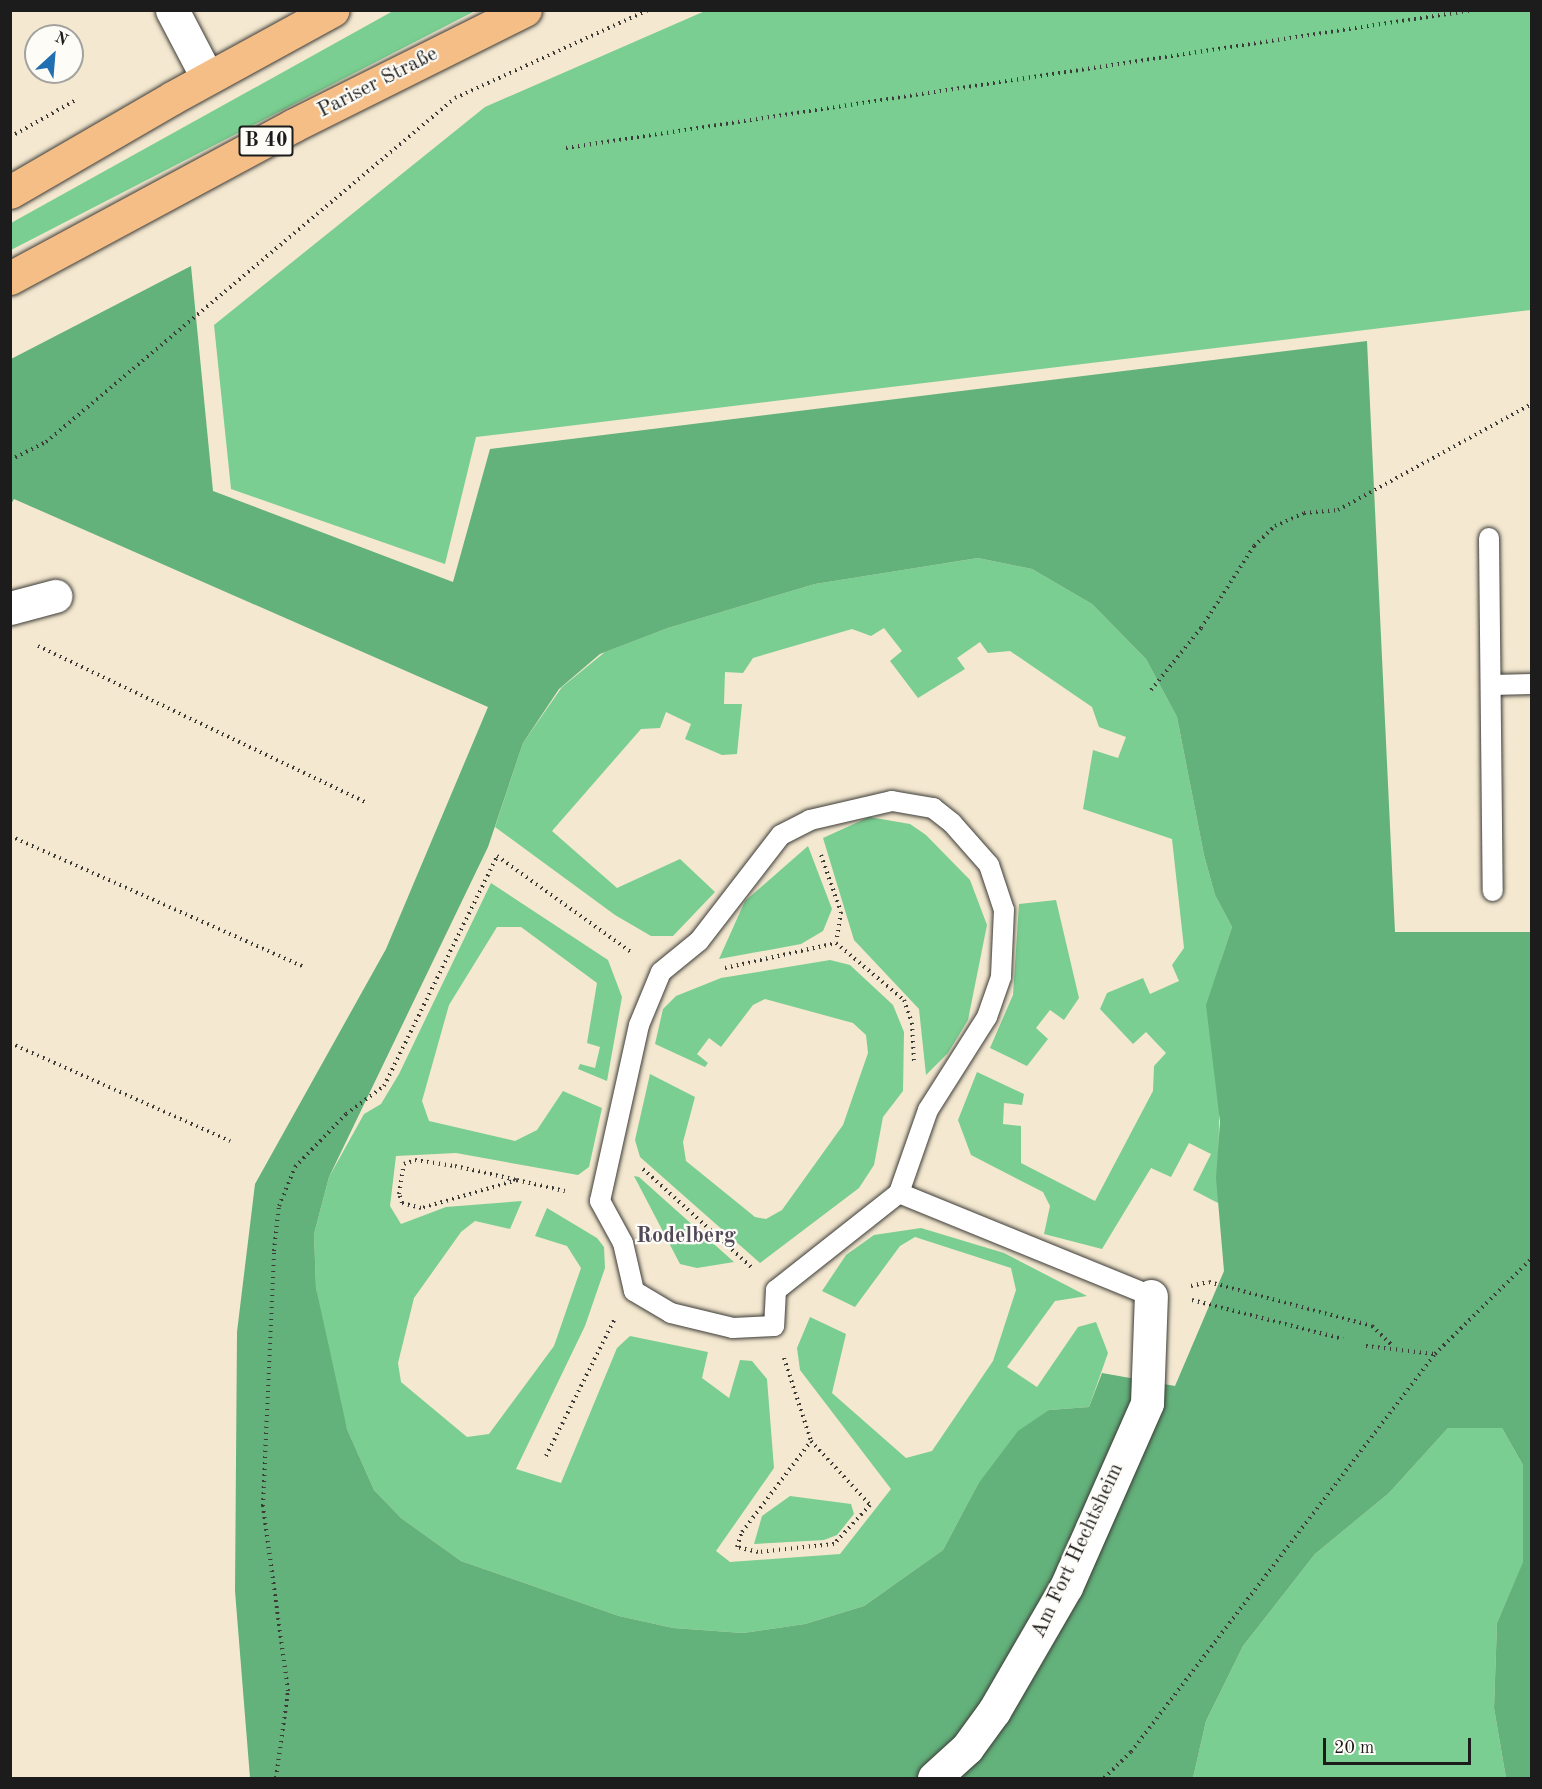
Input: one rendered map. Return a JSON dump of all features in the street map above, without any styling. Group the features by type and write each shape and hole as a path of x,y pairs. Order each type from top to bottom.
{"main road":[{"path":"10,192 172,98 206,75 333,10"},
{"name":"Pariser Straße","path":"10,278 314,115 525,10"}],"street":[{"path":"172,10 206,75"},
{"path":"10,608 55,596"},
{"name":"Am Fort Hechtsheim","path":"934,1779 967,1748 994,1711 1066,1587 1147,1403 1151,1296"}],"lane":[{"path":"1489,538 1493,891"},
{"path":"1491,685 1532,684"},
{"path":"892,801 933,808 988,865 1000,887 1003,940 994,998 961,1062 927,1110 899,1193 776,1290 774,1326 699,1322 648,1302 634,1291 623,1243 600,1201 639,1025 661,972 699,941 782,835 810,820 892,801"},
{"path":"899,1193 1151,1296"}],"path":[{"path":"10,460 45,441 455,98 648,10"},
{"path":"566,148 1474,10"},
{"path":"1151,690 1201,628 1254,546 1275,526 1304,513 1338,510 1532,404"},
{"path":"32,643 367,803"},
{"path":"810,820 838,897 836,942"},
{"path":"10,836 304,967"},
{"path":"276,1779 288,1691 262,1506 274,1251 279,1206 295,1167 346,1114 384,1086 497,856 661,972 714,971 836,942"},
{"path":"836,942 896,992 909,1010 915,1080 927,1110"},
{"path":"10,1043 230,1141"},
{"path":"614,1142 776,1290"},
{"path":"517,1180 421,1208 402,1203 399,1194 400,1172 415,1160 517,1180 600,1201"},
{"path":"1104,1779 1131,1752 1435,1354 1532,1258"},
{"path":"1209,1282 1372,1326 1392,1345"},
{"path":"546,1456 605,1333 634,1291"},
{"path":"1205,1302 1343,1339"},
{"path":"774,1326 811,1441 870,1505 834,1544 758,1552 737,1547 742,1532 811,1441"},
{"path":"1366,1346 1392,1345 1435,1354"}],"green space":[{"path":"393,11 475,11 11,250 11,223"},
{"path":"705,11 1531,11 1531,310 476,437 445,564 231,489 214,325 485,107"},
{"path":"191,266 213,491 453,582 490,449 1367,341 1395,932 1531,932 1531,1778 1506,1778 1494,1708 1497,1623 1523,1562 1523,1465 1502,1428 1448,1428 1389,1493 1315,1554 1243,1646 1206,1721 1193,1778 250,1778 235,1591 237,1332 255,1184 386,949 488,707 14,499 11,504 11,359","holes":["978,558 1032,569 1092,604 1146,659 1177,717 1204,855 1215,895 1232,927 1206,1005 1220,1122 1216,1178 1224,1271 1175,1386 1102,1373 1089,1407 1049,1410 1018,1431 978,1484 943,1550 864,1606 805,1624 743,1633 673,1628 619,1616 461,1561 401,1518 374,1490 347,1429 316,1288 314,1234 329,1177 488,847 523,743 559,689 600,654 668,628 815,584"]},
{"path":"978,558 1032,569 1092,604 1146,659 1177,717 1204,855 1215,895 1232,927 1221,960 1218,1203 1193,1190 1211,1154 1189,1143 1171,1177 1151,1168 1102,1249 1044,1234 1050,1206 1043,1192 971,1155 958,1120 977,1072 1024,1094 1022,1105 1004,1103 1003,1124 1021,1126 1021,1163 1095,1201 1153,1091 1154,1066 1166,1053 1146,1032 1133,1044 1100,1009 1107,993 1143,978 1150,994 1179,981 1172,965 1184,948 1172,839 1083,809 1093,750 1118,758 1126,737 1099,727 1092,707 1010,651 988,653 980,642 957,658 965,669 918,698 890,661 902,651 884,628 871,636 852,629 753,658 743,673 725,672 724,704 742,704 737,754 722,755 685,739 691,724 666,712 660,728 641,729 552,831 617,888 680,859 715,892 673,936 651,936 615,915 495,827 523,743 562,687 605,652 668,628 815,584"},
{"path":"869,817 910,824 926,835 970,880 987,925 968,1020 948,1053 926,1075 919,1009 854,940 823,838"},
{"path":"808,846 832,909 823,931 801,944 719,959 745,901"},
{"path":"491,883 608,960 622,997 607,1081 578,1069 580,1064 595,1068 600,1047 587,1043 597,983 521,927 497,927 449,1005 422,1101 429,1121 515,1141 537,1130 563,1091 602,1108 589,1167 578,1175 456,1153 396,1156 390,1206 401,1224 446,1207 522,1201 510,1229 475,1221 461,1232 414,1298 398,1363 401,1382 467,1437 489,1434 554,1346 581,1268 567,1246 535,1236 547,1208 597,1238 604,1247 605,1268 585,1326 516,1469 561,1483 617,1348 630,1336 708,1352 702,1378 729,1398 740,1360 752,1361 767,1379 774,1468 716,1551 730,1562 840,1554 891,1489 800,1370 797,1348 810,1317 846,1334 832,1393 906,1458 932,1451 993,1361 1016,1290 1011,1268 915,1237 900,1246 855,1307 822,1291 846,1255 874,1235 921,1228 1004,1253 1087,1296 1055,1301 1007,1367 1037,1387 1078,1327 1096,1322 1108,1353 1089,1407 1049,1410 978,1484 943,1550 864,1606 805,1624 743,1633 673,1628 619,1616 461,1561 401,1518 374,1490 347,1429 327,1357 316,1288 314,1234 329,1177 364,1114 381,1104 399,1074"},
{"path":"1056,900 1079,998 1064,1020 1050,1010 1036,1028 1048,1039 1027,1066 990,1048 1013,995 1019,904"},
{"path":"830,960 850,965 893,1005 904,1032 903,1091 883,1117 874,1165 859,1188 760,1263 640,1157 635,1140 650,1074 695,1097 683,1142 686,1161 755,1217 766,1219 782,1210 843,1125 868,1053 866,1035 853,1023 765,999 753,1005 721,1047 709,1038 697,1054 708,1063 705,1067 655,1044 663,1009 676,996 721,978"},
{"path":"634,1176 639,1177 734,1262 697,1268 680,1264"},
{"path":"1448,1428 1502,1428 1523,1465 1523,1563 1497,1623 1494,1708 1506,1778 1193,1778 1206,1721 1243,1646 1315,1554 1389,1493"},
{"path":"790,1496 851,1504 854,1514 837,1535 824,1540 754,1544 762,1516"}],"district":[{"name":"Rodelberg","path":"686,1237"}]}
